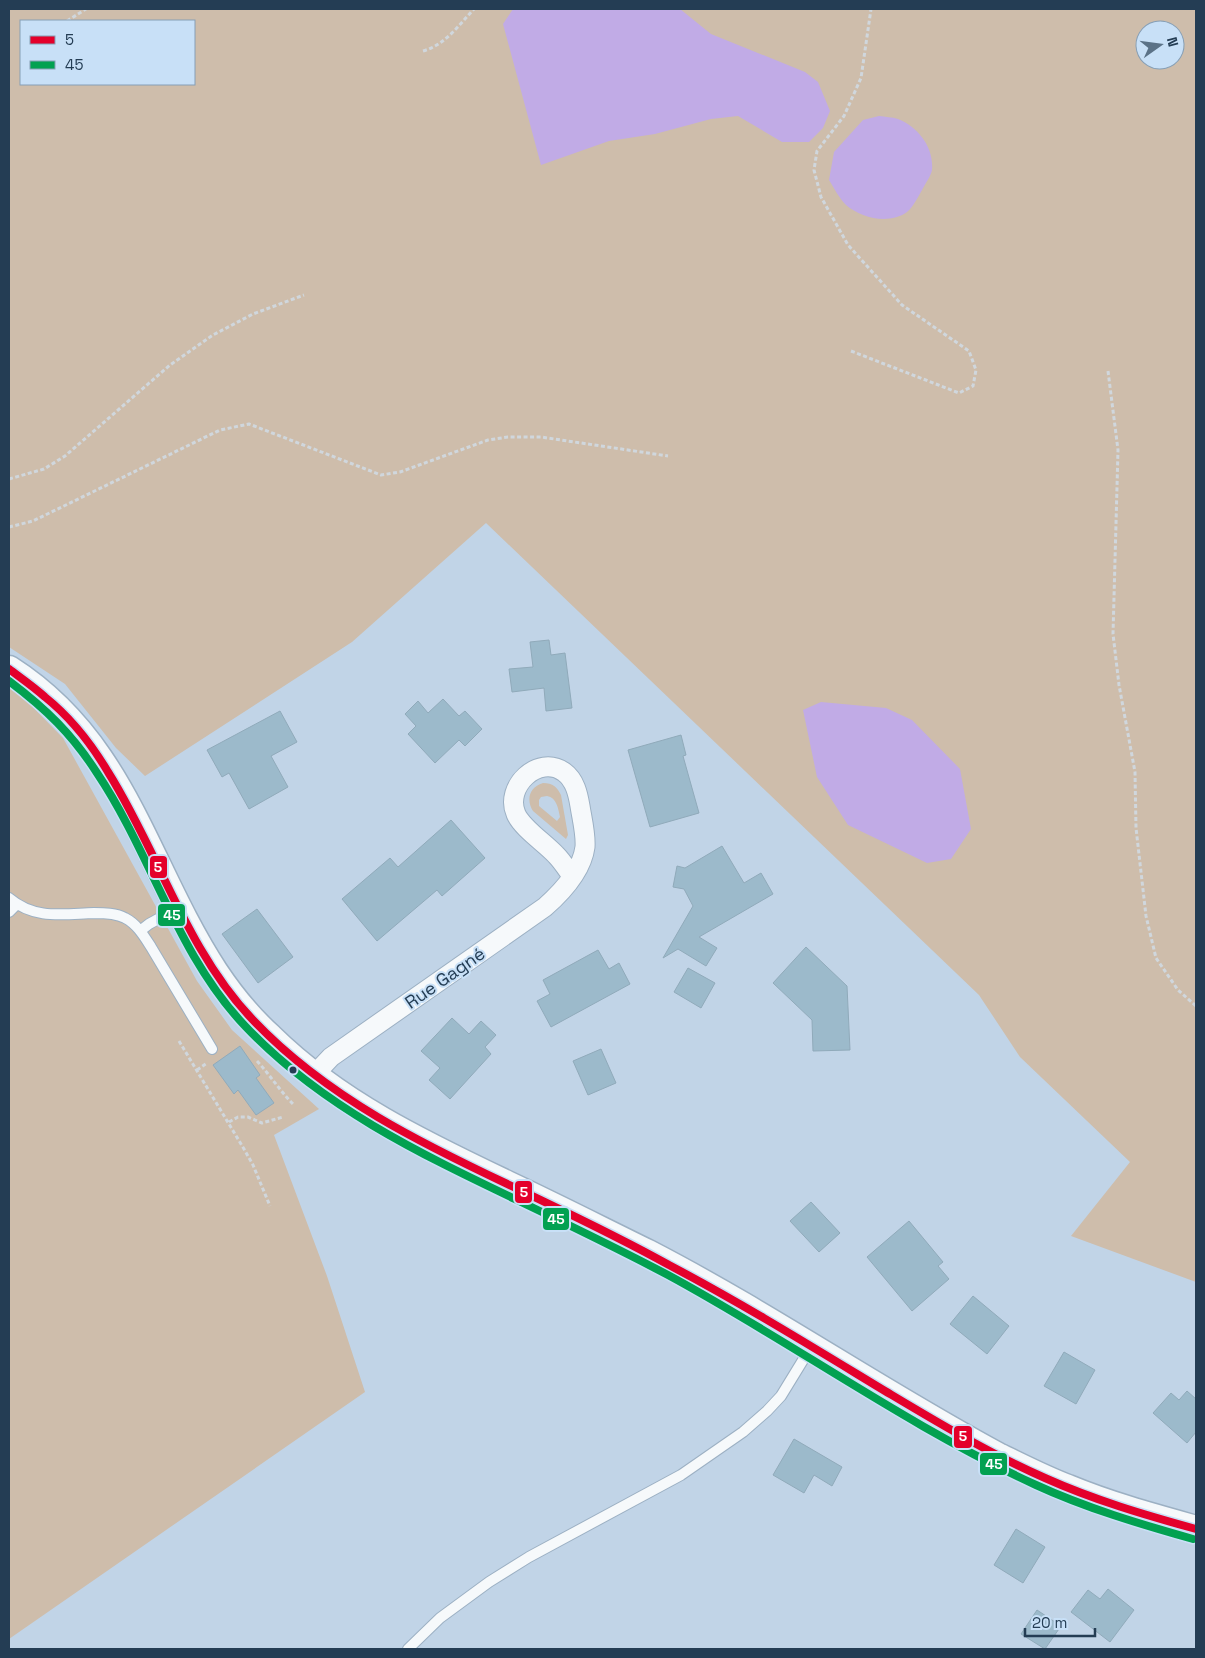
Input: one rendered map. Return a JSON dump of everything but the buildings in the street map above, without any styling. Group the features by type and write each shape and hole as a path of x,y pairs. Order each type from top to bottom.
{"main road":[{"path":"9,669 30,683 52,703 91,745 128,805 210,964 230,993 294,1061 346,1099 460,1162 650,1255 811,1346 991,1452 1040,1476 1108,1503 1196,1529"}],"street":[{"name":"Rue Gagné","path":"314,1075 331,1057 545,907 556,897 572,876 583,857 585,839 578,794 572,781 564,772 552,768 538,769 526,776 518,785 513,796 514,808 519,820 556,855 572,876"}],"lane":[{"path":"9,912 13,901 29,911 43,915 98,913 124,918 140,930 212,1050"},
{"path":"140,930 179,907"},
{"path":"408,1649 440,1618 489,1582 529,1557 681,1475 743,1432 781,1396 811,1346"}],"path":[{"path":"69,20 86,9"},
{"path":"423,51 434,48 451,34 474,9"},
{"path":"851,351 958,392 973,386 976,370 970,352 902,305 848,245 821,197 814,170 817,151 844,116 861,78 871,9"},
{"path":"9,479 44,469 64,456 170,365 213,335 252,314 304,295"},
{"path":"1108,371 1118,450 1113,634 1119,685 1135,772 1136,828 1146,916 1156,958 1178,990 1196,1006"},
{"path":"9,527 33,521 220,430 248,424 381,475 400,472 488,440 508,437 541,437 668,456"},
{"path":"179,1041 253,1164 270,1206"},
{"path":"252,1057 293,1104"},
{"path":"197,1070 201,1067"},
{"path":"228,1122 238,1117 248,1117 262,1123 283,1117"}],"shaded area":[{"path":"9,9 1196,9 1196,1282 1071,1236 1130,1162 1020,1057 979,995 486,523 352,642 145,776 116,748 65,684 9,647"},
{"path":"513,9 680,9 711,34 805,72 818,82 830,111 823,128 809,142 782,142 738,116 711,119 655,134 609,141 541,165 503,24"},
{"path":"879,116 898,119 912,127 927,146 932,162 930,175 913,205 900,216 884,219 867,216 852,210 841,199 829,180 834,152 863,120"},
{"path":"9,687 21,695 63,738 197,981 232,1030 319,1109 274,1135 327,1276 365,1392 9,1639"},
{"path":"821,702 886,708 912,720 960,769 971,829 951,859 927,863 848,825 817,777 803,710"},
{"path":"546,783 552,785 561,795 568,835 566,839 533,811 529,798 532,791 538,785","holes":["541,797 550,797 558,807 560,817 557,821 539,806"]}],"transit line":[{"name":"5","path":"9,669 54,705 72,722 88,742 126,803 191,932 209,963 230,993 253,1020 312,1073 378,1117 413,1137 614,1236 697,1280 778,1326 944,1426 1004,1459 1045,1478 1101,1500 1196,1529"},
{"name":"45","path":"9,681 58,723 88,759 134,837 183,937 222,999 246,1027 276,1056 340,1105 374,1126 446,1165 613,1246 668,1275 942,1437 988,1462 1074,1501 1193,1539"}]}
